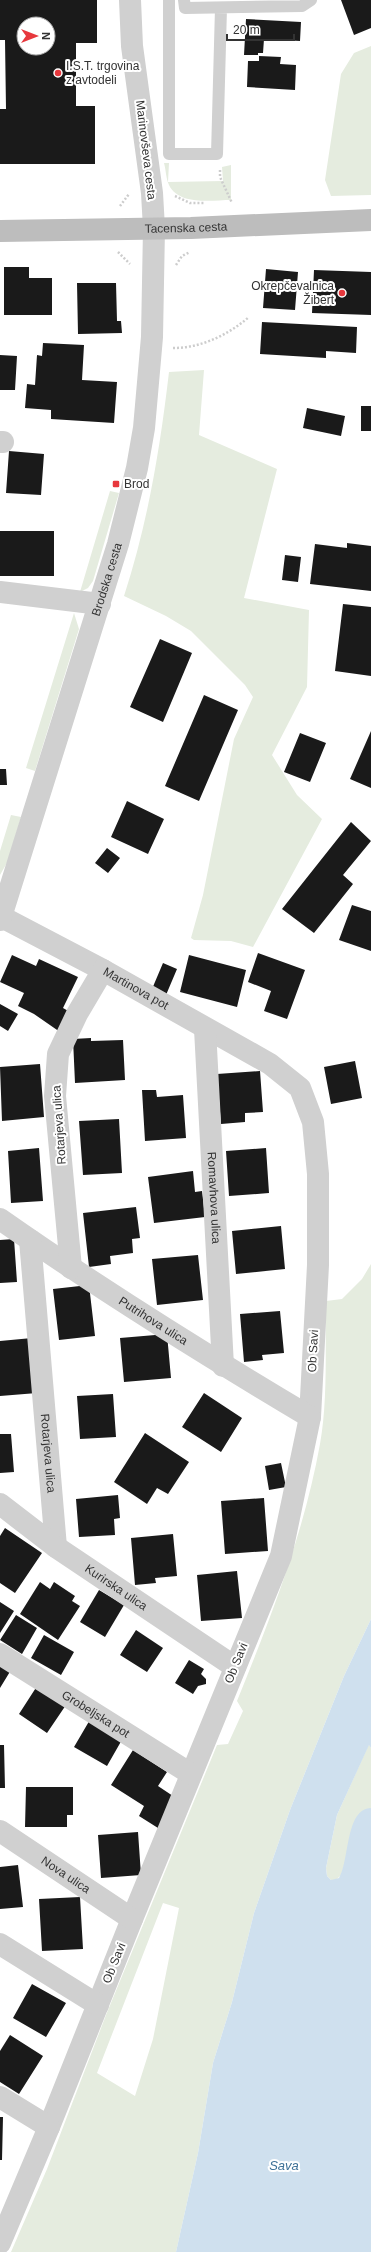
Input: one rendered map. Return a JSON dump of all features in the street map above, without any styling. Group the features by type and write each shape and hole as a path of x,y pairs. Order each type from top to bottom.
{"main road":[{"name":"Tacenska cesta","path":"0,231 154,228 371,220"}],"street":[{"name":"Marinovševa cesta","path":"130,0 132,46 152,193 154,228"},
{"name":"Brodska cesta","path":"1,917 100,604 118,544 137,468 144,428 151,348 154,228"},
{"path":"0,592 100,604"},
{"name":"Martinova pot","path":"1,917 103,970 205,1029 270,1064"},
{"name":"Rotarjeva ulica","path":"71,1268 55,1096 58,1054 77,1014 103,970"},
{"name":"Romavhova ulica","path":"205,1029 223,1366"},
{"name":"Ob Savi","path":"0,2243 49,2127 132,1919 281,1556 310,1417 318,1264 318,1174 313,1122 300,1088 270,1064"},
{"name":"Putrihova ulica","path":"0,1218 71,1268 223,1366 310,1417"},
{"name":"Rotarjeva ulica","path":"30,1240 56,1547"},
{"name":"Kurirska ulica","path":"0,1504 56,1547 235,1666"},
{"name":"Grobeljska pot","path":"0,1654 191,1774"},
{"name":"Nova ulica","path":"0,1831 132,1919"},
{"path":"0,1944 98,2005"},
{"path":"0,2096 49,2127"}],"lane":[{"path":"169,0 168,154 218,154 221,8"},
{"path":"169,20 184,4 221,8 302,6 311,0"}],"path":[{"path":"218,154 220,177 232,203"},
{"path":"151,348 179,348 201,344 219,338 249,318"}],"shaded area":[{"path":"371,46 371,195 331,196 325,180 341,74 354,53"},
{"path":"164,163 169,163 168,182 223,181 222,167 231,165 231,200 206,201 188,199 180,196 174,192 169,185 167,180"},
{"path":"204,370 199,435 277,469 244,598 309,610 307,687 272,755 297,795 322,819 253,947 231,941 194,940 191,938 203,895 234,739 253,697 245,685 191,631 166,616 124,596 140,541 152,485 162,429 169,372"},
{"path":"110,491 119,493 93,581 88,588 80,592"},
{"path":"74,613 79,629 35,771 26,768"},
{"path":"11,815 21,817 8,861 0,875 0,851"},
{"path":"371,1264 371,1619 344,1676 290,1810 254,1913 232,2002 213,2063 198,2153 176,2252 11,2252 47,2169 106,2015 217,1745 228,1744 243,1711 237,1701 274,1606 296,1542 320,1444 323,1427 326,1373 326,1301 342,1299 362,1279","holes":["163,1903 179,1908 153,2039 135,2096 97,2073"]},
{"path":"369,1744 371,1748 371,1808 350,1837 341,1875 336,1880 331,1880 327,1876 326,1868 337,1815"}],"water":[{"name":"Sava","path":"371,1619 371,1748 369,1745 337,1815 326,1868 327,1876 331,1880 339,1878 345,1860 352,1826 357,1817 363,1811 371,1808 371,2252 176,2252 198,2153 213,2063 232,2002 254,1913 290,1810 344,1676"}],"building":[{"path":"0,0 97,0 97,43 76,43 76,106 95,106 95,164 0,164 0,109 6,109 5,40 0,40"},
{"path":"341,0 371,0 371,28 354,35"},
{"path":"246,19 301,22 300,41 264,39 263,53 258,53 258,55 244,55"},
{"path":"259,56 281,57 280,64 296,65 295,90 247,87 248,61 259,61"},
{"path":"4,267 29,267 29,278 52,278 52,315 4,315"},
{"path":"266,269 298,272 295,310 263,308"},
{"name":"Okrepčevalnica Žibert","path":"314,270 371,272 371,315 312,313"},
{"path":"77,283 116,283 117,321 121,321 122,333 78,334"},
{"path":"262,322 357,327 356,353 326,351 326,358 260,354"},
{"path":"43,343 84,345 82,380 117,382 114,423 51,419 51,410 25,408 27,384 35,385 37,355 42,356"},
{"path":"0,355 17,356 15,390 0,390"},
{"path":"361,406 371,406 371,431 361,431"},
{"path":"307,408 345,416 341,436 303,428"},
{"path":"9,451 44,454 41,495 6,493"},
{"path":"0,531 54,531 54,576 0,576"},
{"path":"347,543 371,546 371,591 310,584 315,544 347,548"},
{"path":"285,555 301,557 298,582 282,580"},
{"path":"343,604 371,607 371,676 335,671"},
{"path":"160,639 192,653 163,722 130,707"},
{"path":"204,695 238,710 199,801 165,786"},
{"path":"371,731 371,788 350,779"},
{"path":"300,733 326,743 310,782 284,772"},
{"path":"0,769 6,769 7,785 0,785"},
{"path":"127,801 164,819 148,854 111,837"},
{"path":"351,822 371,841 343,875 353,884 314,933 282,909"},
{"path":"107,848 120,858 108,873 95,863"},
{"path":"352,905 371,911 371,951 339,940"},
{"path":"258,953 305,970 287,1019 264,1011 271,991 248,982"},
{"path":"12,955 36,966 39,959 78,977 63,1008 70,1012 60,1032 34,1014 18,1006 24,993 0,982"},
{"path":"189,955 246,970 237,1007 180,992"},
{"path":"163,963 177,969 166,995 152,989"},
{"path":"0,1004 18,1014 8,1031 0,1026"},
{"path":"91,1038 91,1041 123,1040 125,1080 75,1083 73,1039"},
{"path":"355,1061 362,1098 331,1104 324,1067"},
{"path":"40,1064 44,1117 2,1121 0,1067"},
{"path":"260,1071 263,1112 245,1113 245,1122 221,1124 217,1074"},
{"path":"142,1090 156,1090 157,1097 183,1095 186,1138 145,1141"},
{"path":"119,1119 122,1173 83,1175 79,1121"},
{"path":"39,1148 43,1201 11,1203 8,1151"},
{"path":"266,1148 269,1193 229,1196 226,1151"},
{"path":"193,1171 195,1192 202,1191 205,1217 154,1223 148,1177"},
{"path":"136,1207 140,1238 132,1239 133,1253 110,1256 111,1264 89,1267 83,1213"},
{"path":"281,1226 285,1269 236,1274 232,1231"},
{"path":"14,1239 17,1282 0,1283 0,1240"},
{"path":"198,1255 203,1300 157,1305 152,1259"},
{"path":"89,1285 95,1336 59,1340 53,1289"},
{"path":"280,1311 284,1353 262,1355 263,1360 244,1362 240,1314"},
{"path":"167,1334 171,1378 124,1382 120,1338"},
{"path":"32,1338 37,1393 0,1396 0,1341"},
{"path":"204,1393 242,1418 221,1452 182,1427"},
{"path":"113,1394 116,1437 80,1439 77,1396"},
{"path":"145,1433 189,1462 168,1494 157,1488 147,1504 114,1482"},
{"path":"0,1434 11,1434 14,1472 0,1473"},
{"path":"281,1463 286,1487 269,1490 265,1466"},
{"path":"118,1495 120,1518 114,1519 115,1535 79,1537 76,1499"},
{"path":"264,1498 268,1551 225,1554 221,1501"},
{"path":"5,1528 42,1553 15,1593 0,1583 0,1536"},
{"path":"173,1534 177,1576 155,1578 156,1583 135,1585 131,1538"},
{"path":"237,1571 242,1618 201,1621 197,1575"},
{"path":"40,1582 50,1589 54,1582 75,1596 72,1601 80,1606 58,1640 20,1614"},
{"path":"99,1590 124,1605 105,1637 80,1622"},
{"path":"0,1602 14,1611 0,1633"},
{"path":"16,1615 37,1628 22,1654 0,1640"},
{"path":"136,1630 163,1648 147,1672 120,1655"},
{"path":"44,1635 74,1652 61,1675 31,1658"},
{"path":"189,1660 204,1669 201,1674 206,1679 206,1684 198,1686 193,1694 175,1683"},
{"path":"0,1663 11,1670 0,1688"},
{"path":"39,1683 68,1702 47,1733 19,1714"},
{"path":"91,1718 123,1738 107,1766 74,1747"},
{"path":"0,1745 4,1745 5,1788 0,1788"},
{"path":"133,1750 167,1772 158,1786 176,1798 158,1828 139,1816 144,1806 111,1785"},
{"path":"26,1787 73,1787 73,1815 67,1815 67,1827 25,1827"},
{"path":"138,1832 141,1875 101,1878 98,1835"},
{"path":"18,1865 23,1907 0,1909 0,1867"},
{"path":"80,1897 83,1949 42,1951 39,1899"},
{"path":"32,1984 66,2003 46,2037 13,2018"},
{"path":"10,2035 43,2056 19,2094 0,2082 0,2051"},
{"path":"0,2117 3,2117 2,2160 0,2160"}],"place":[{"name":"I.S.T. trgovina z avtodeli","path":"58,73"},
{"name":"Okrepčevalnica Žibert","path":"342,293"},
{"name":"Brod","path":"116,484"}]}
